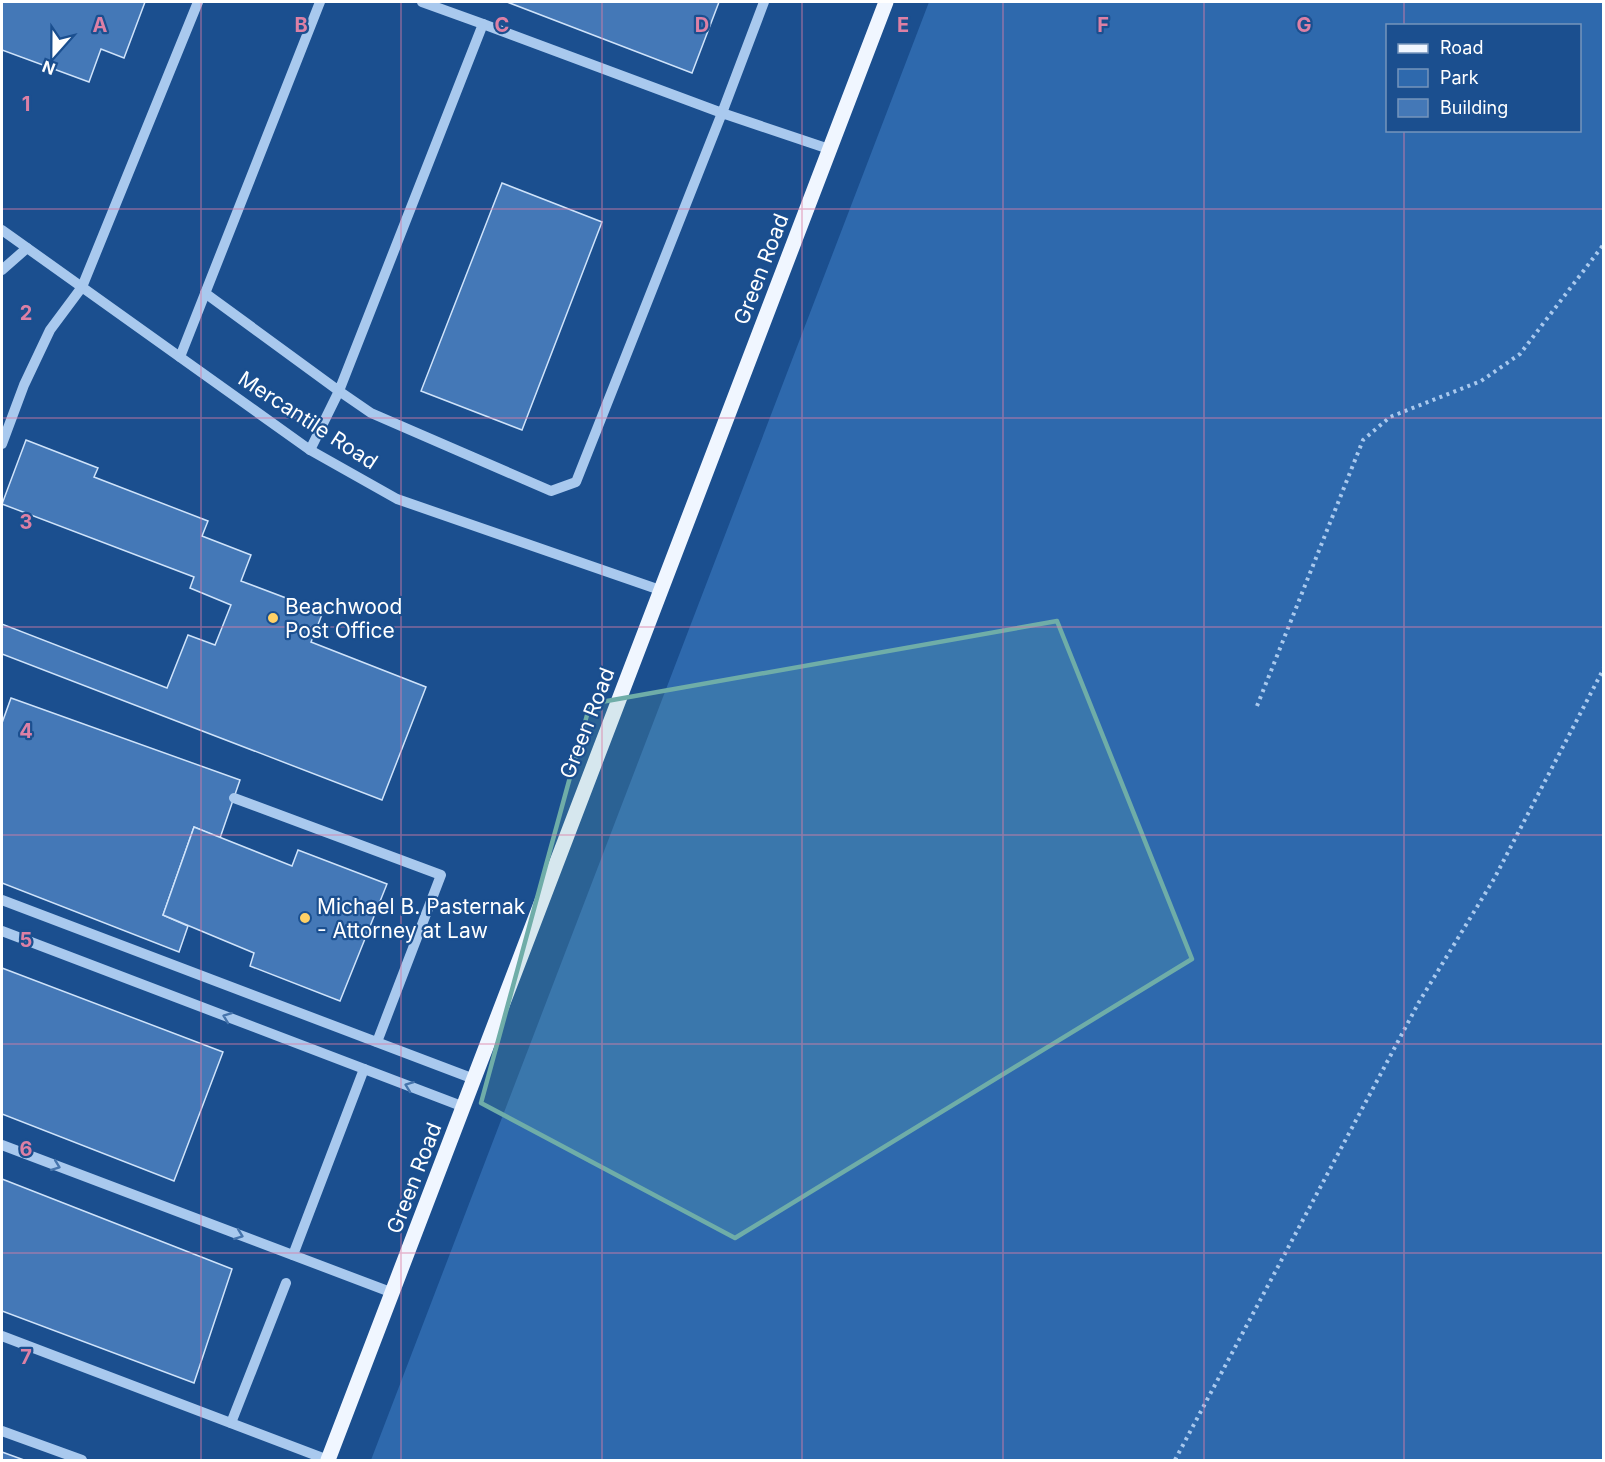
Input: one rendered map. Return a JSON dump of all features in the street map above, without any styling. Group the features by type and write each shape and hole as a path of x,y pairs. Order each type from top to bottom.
{"main road":[{"name":"Green Road","path":"328,1460 886,2"}],"street":[{"path":"2,444 24,384 50,330 82,287 198,2"},
{"path":"180,357 320,2"},
{"path":"422,2 722,113 829,148"},
{"path":"206,293 371,413 551,491 576,482 764,2"},
{"path":"310,450 339,391 483,24"},
{"name":"Mercantile Road","path":"2,230 310,450 396,499 660,590"},
{"path":"2,270 27,249"},
{"path":"234,798 441,875 377,1042"},
{"path":"2,900 474,1079"},
{"path":"2,931 464,1107"},
{"path":"293,1255 364,1069"},
{"path":"2,1146 393,1293"},
{"path":"231,1423 286,1283"},
{"path":"2,1336 328,1460"},
{"path":"2,1431 82,1461"}],"path":[{"path":"1257,706 1364,440 1390,417 1481,381 1520,354 1604,244"},
{"path":"1175,1461 1419,1002 1494,879 1604,668"}],"highlighted area":[{"path":"1057,621 1192,959 735,1238 481,1103 590,704"}],"green space":[{"path":"929,2 1603,2 1603,1460 371,1460"}],"building":[{"path":"2,2 145,2 124,58 101,49 89,82 2,50"},
{"path":"507,2 719,2 692,73"},
{"path":"502,183 602,222 522,430 421,391"},
{"name":"Beachwood Post Office","path":"26,440 98,468 94,477 208,521 202,536 251,555 241,581 323,612 311,642 426,687 382,800 2,654 2,624 167,688 188,635 215,645 231,605 190,588 194,577 2,504"},
{"path":"11,698 240,780 220,838 194,827 163,915 188,926 179,952 2,883 2,723"},
{"path":"194,827 292,866 298,850 387,884 340,1001 250,966 254,953 163,915"},
{"path":"2,968 223,1052 174,1181 2,1114"},
{"path":"2,1179 232,1269 194,1383 2,1311"},
{"path":"2,1452 24,1460 2,1460"}],"place":[{"name":"Beachwood Post Office","path":"273,618"},
{"name":"Michael B. Pasternak - Attorney at Law","path":"305,918"}]}
